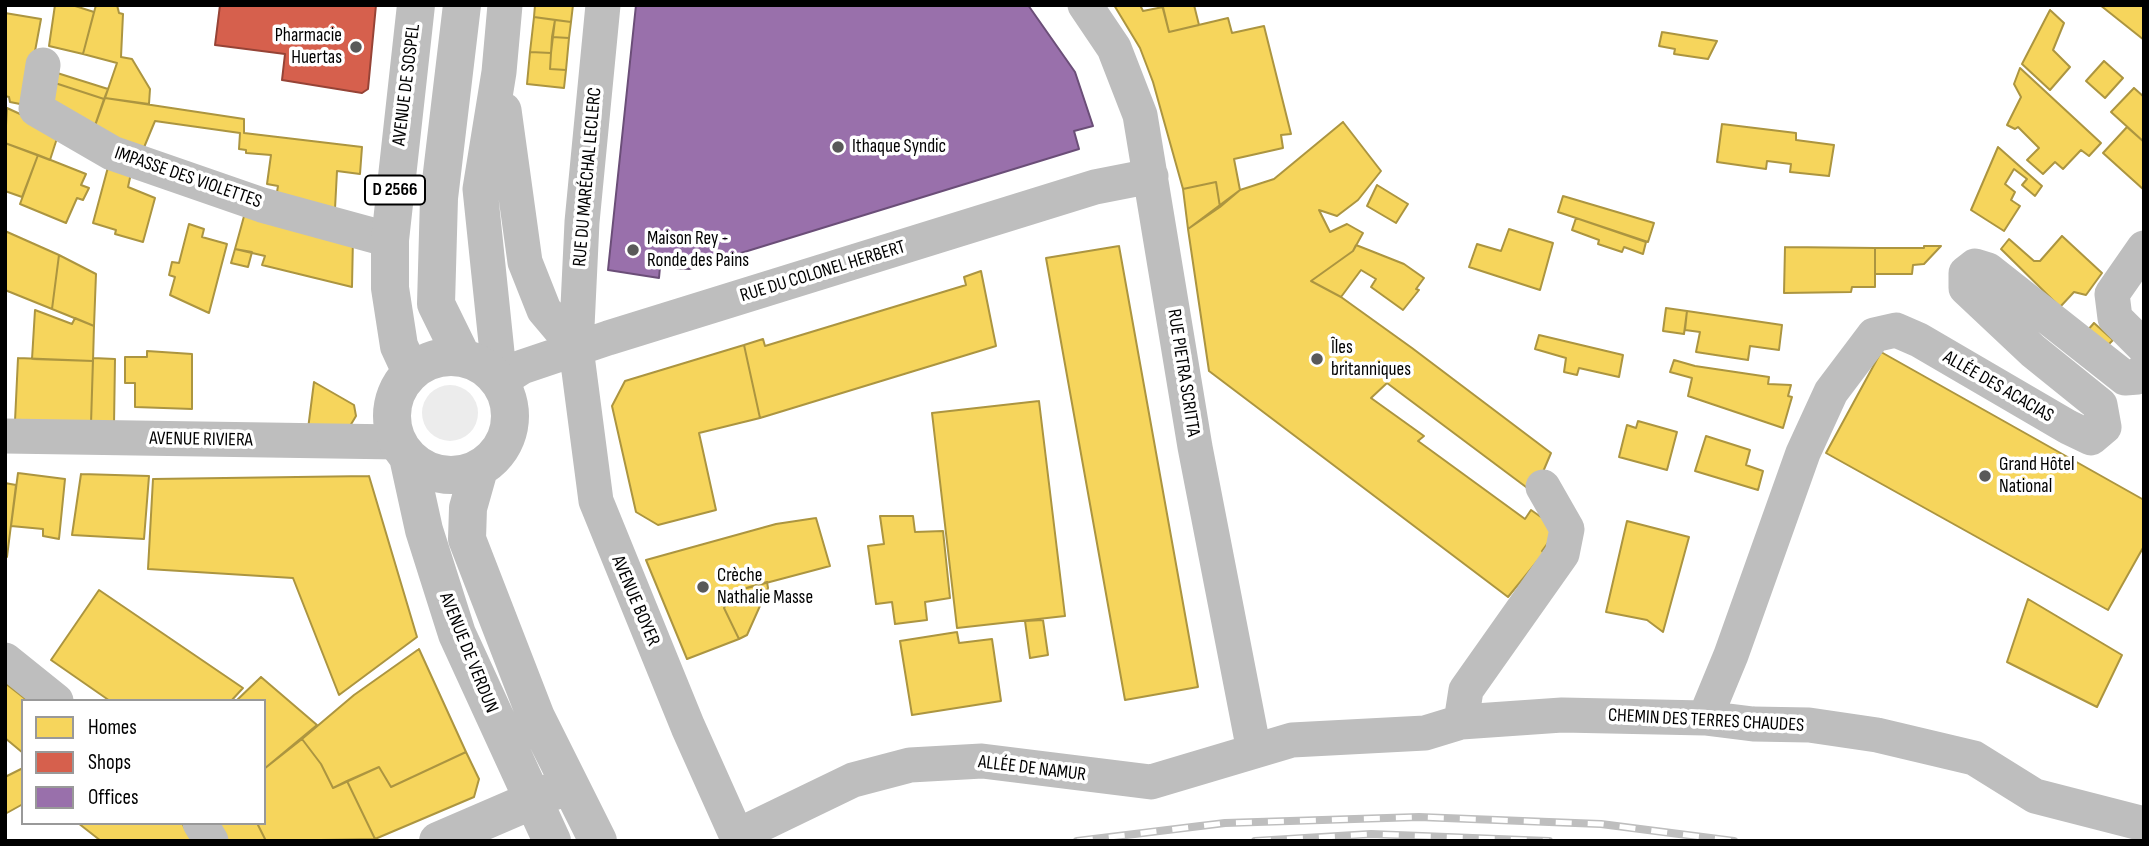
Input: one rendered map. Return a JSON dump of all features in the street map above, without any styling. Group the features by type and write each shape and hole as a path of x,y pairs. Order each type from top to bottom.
{"main road":[{"name":"AVENUE DE SOSPEL","path":"411,372 399,346 390,288 390,240 416,5"},
{"name":"D 2566","path":"462,5 439,198 436,304 462,357"},
{"path":"462,357 477,362 500,381 509,400 511,420 506,440 495,457 479,469 460,475 441,475 423,469 403,449 392,422 393,404 399,387 411,372 426,362 462,357"},
{"name":"AVENUE DE VERDUN","path":"403,449 424,530 457,634 552,841"},
{"name":"AVENUE DE VERDUN","path":"479,469 472,488 467,539 536,717 598,841"},
{"path":"438,841 569,784"}],"street":[{"path":"500,381 480,189 499,72 505,5"},
{"name":"RUE DU MARÉCHAL LECLERC","path":"576,348 582,222 603,5"},
{"name":"RUE PIETRA SCRITTA","path":"1086,5 1114,48 1140,115 1195,447 1254,751"},
{"name":"IMPASSE DES VIOLETTES","path":"43,65 36,109 112,153 262,205 390,240"},
{"path":"499,72 525,262 544,310 576,348"},
{"name":"RUE DU COLONEL HERBERT","path":"500,381 522,368 576,348 1095,187 1151,176"},
{"path":"2144,248 2112,294 2115,318 2144,347"},
{"name":"ALLÉE DES ACACIAS","path":"1705,718 1731,655 1803,453 1831,392 1874,335 1896,330 1919,340 2091,438 2104,427 2100,405 2033,351 1966,288 1966,273 1975,266 1988,270 2125,378 2138,377 2144,370"},
{"name":"AVENUE BOYER","path":"576,348 596,501 613,547 738,838"},
{"name":"AVENUE RIVIERA","path":"5,436 403,449"},
{"path":"1461,722 1466,690 1562,554 1567,529 1543,487"},
{"path":"5,660 54,699"},
{"name":"CHEMIN DES TERRES CHAUDES","path":"1254,751 1292,740 1425,733 1461,722 1562,715 1705,718 1753,724 1809,725 1877,735 1974,758 2035,796 2144,824"},
{"name":"ALLÉE DE NAMUR","path":"738,838 853,780 910,765 982,761 1151,782 1254,751"},
{"path":"201,825 211,841"}],"shaded area":[{"path":"445,385 455,385 470,393 476,402 476,424 470,433 455,441 445,441 427,429 422,418 422,408 434,390"}],"building: Homes":[{"path":"55,5 72,5 94,12 83,54 49,46"},
{"path":"96,5 117,5 119,13 123,14 121,57 132,59 150,89 149,104 105,98 117,63 83,54"},
{"path":"535,5 573,5 571,22 534,17"},
{"path":"1114,5 1140,5 1143,11 1163,7 1169,32 1228,18 1232,33 1264,26 1291,134 1281,135 1283,148 1234,159 1240,190 1220,207 1216,182 1183,189 1153,82 1140,48"},
{"path":"1162,5 1194,5 1199,25 1169,32"},
{"path":"2100,5 2144,5 2144,40"},
{"path":"2050,10 2064,23 2053,50 2070,67 2050,90 2022,64"},
{"path":"5,13 41,19 25,105 10,102 9,97 5,96"},
{"path":"534,17 555,20 551,53 530,52"},
{"path":"555,20 571,22 569,38 552,37"},
{"path":"1662,32 1717,41 1708,59 1674,54 1675,49 1659,46"},
{"path":"552,37 569,38 566,70 550,69"},
{"path":"530,52 551,53 550,69 566,70 564,88 527,84"},
{"path":"2104,61 2123,78 2105,98 2086,81"},
{"path":"2020,68 2101,143 2089,156 2081,150 2063,169 2055,162 2043,174 2027,160 2039,148 2018,127 2015,129 2007,125 2021,97 2014,84"},
{"path":"54,72 108,89 104,99 52,82"},
{"path":"52,82 104,99 91,137 47,108"},
{"path":"2134,88 2144,97 2144,142 2111,112"},
{"path":"105,98 244,119 244,133 362,147 360,174 337,171 335,209 276,198 278,186 267,184 271,155 246,153 246,150 239,149 240,133 155,121 140,157 91,137"},
{"path":"7,108 59,132 50,160 5,143"},
{"name":"Îles britanniques","path":"1343,122 1381,171 1358,200 1337,216 1319,210 1330,232 1347,224 1363,233 1353,251 1311,281 1341,297 1551,453 1534,493 1387,383 1371,398 1424,436 1418,441 1525,519 1531,510 1558,529 1542,551 1544,553 1508,597 1209,371 1188,229 1240,190 1274,179"},
{"path":"1722,124 1796,133 1796,140 1834,145 1829,176 1790,172 1791,164 1767,161 1766,169 1717,162"},
{"path":"2127,127 2144,142 2144,190 2103,153"},
{"path":"5,143 38,155 22,197 5,191"},
{"path":"1998,147 2042,186 2035,196 2022,185 2027,179 2014,169 2005,184 2015,192 2011,200 2020,206 2004,231 1971,210"},
{"path":"38,155 86,174 81,185 89,188 83,200 77,198 66,223 20,204"},
{"path":"111,156 133,164 128,187 155,198 143,242 115,234 116,230 93,223"},
{"path":"1216,182 1220,207 1188,229 1183,189"},
{"path":"1377,185 1408,204 1396,223 1367,206"},
{"path":"1563,196 1654,223 1648,242 1558,212"},
{"path":"246,209 353,237 352,287 262,265 265,256 235,249"},
{"path":"1576,218 1646,242 1643,254 1624,247 1622,252 1598,244 1599,240 1572,230"},
{"path":"189,224 204,229 202,237 227,244 209,313 170,295 175,277 169,275 172,262 179,263"},
{"path":"1509,229 1553,243 1540,290 1469,267 1477,244 1501,251"},
{"path":"5,231 59,255 52,309 5,290"},
{"path":"2062,236 2102,273 2086,295 2074,292 2060,307 2001,249 2009,239 2034,261 2040,261"},
{"path":"1356,245 1404,264 1424,278 1416,289 1419,290 1403,310 1371,287 1376,279 1361,270 1341,297 1311,281 1353,251"},
{"path":"1119,246 1198,687 1125,700 1046,258"},
{"path":"1941,246 1924,264 1913,265 1912,274 1875,274 1875,248"},
{"path":"1785,247 1875,248 1875,287 1852,287 1851,292 1784,293"},
{"path":"235,249 252,252 248,267 231,263"},
{"path":"59,255 96,274 94,326 52,309"},
{"path":"981,271 996,346 760,418 744,345 763,339 765,346 966,285 964,277"},
{"path":"1666,308 1687,311 1684,334 1663,331"},
{"path":"35,310 72,324 75,318 94,326 93,361 32,359"},
{"path":"1687,311 1782,325 1779,350 1750,346 1748,360 1696,352 1700,332 1685,330"},
{"path":"2094,323 2113,340 2106,347 2087,331"},
{"path":"1539,335 1623,355 1619,377 1579,368 1577,375 1564,372 1566,358 1535,349"},
{"path":"744,345 760,418 699,433 716,510 658,525 636,512 612,406 625,381"},
{"path":"147,351 192,354 192,409 135,407 135,383 125,383 125,357 147,357"},
{"name":"Grand Hôtel National","path":"1881,352 2144,500 2144,546 2108,610 1826,453"},
{"path":"18,358 93,361 91,424 15,421"},
{"path":"93,358 115,359 114,425 91,424"},
{"path":"1674,360 1695,366 1769,377 1768,384 1791,385 1788,396 1792,397 1783,428 1688,396 1692,378 1670,372"},
{"path":"314,382 354,405 356,416 350,426 308,429"},
{"path":"1039,401 1065,616 957,628 932,413"},
{"path":"1638,421 1677,432 1667,470 1619,457 1627,425 1636,428"},
{"path":"1706,436 1750,450 1746,465 1763,471 1758,490 1695,471"},
{"path":"18,473 65,479 59,539 43,536 43,529 11,526"},
{"path":"81,474 149,476 144,539 72,535"},
{"path":"369,476 417,637 339,695 293,578 148,569 153,479"},
{"path":"5,483 16,485 7,557 5,557"},
{"path":"880,516 913,516 915,532 943,531 950,598 925,602 927,620 895,624 892,602 876,604 868,546 884,544"},
{"name":"Crèche Nathalie Masse","path":"816,518 830,566 732,592 724,608 739,639 687,659 646,560 776,524"},
{"path":"1627,521 1689,537 1663,632 1647,620 1606,612"},
{"path":"767,582 768,588 747,635 739,639 724,608 732,592"},
{"path":"99,590 243,688 233,699 107,699 51,660"},
{"path":"2028,599 2122,655 2097,707 2007,662"},
{"path":"1043,620 1048,655 1030,658 1025,621"},
{"path":"957,632 959,643 992,639 1001,701 912,715 900,641"},
{"path":"419,649 466,752 391,787 379,767 333,788 321,764 302,739 354,695"},
{"path":"261,677 317,725 266,767 266,699 238,699"},
{"path":"5,683 25,699 21,699 21,751 5,738"},
{"path":"302,739 321,764 333,788 347,781 375,839 266,841 258,825 266,825 266,767"},
{"path":"466,752 479,779 474,797 375,839 347,781 379,767 391,787"},
{"path":"21,769 21,805 5,814 5,777"},
{"path":"81,825 183,825 192,841 101,841"},
{"path":"219,825 258,825 266,841 226,841"}],"building: Shops":[{"path":"220,5 376,5 368,89 362,93 282,80 285,54 215,45"}],"building: Offices":[{"path":"636,5 1028,5 1075,72 1093,126 1074,131 1079,149 689,269 660,267 659,278 608,270"}],"railway":[{"path":"1077,841 1225,823 1419,817 1601,824 1734,841"},
{"path":"1255,841 1371,834 1549,841"}],"place":[{"name":"Pharmacie Huertas","path":"356,47"},
{"name":"Ithaque Syndic","path":"838,147"},
{"name":"Maison Rey - Ronde des Pains","path":"633,250"},
{"name":"Îles britanniques","path":"1317,359"},
{"name":"Grand Hôtel National","path":"1985,476"},
{"name":"Crèche Nathalie Masse","path":"703,587"}]}
